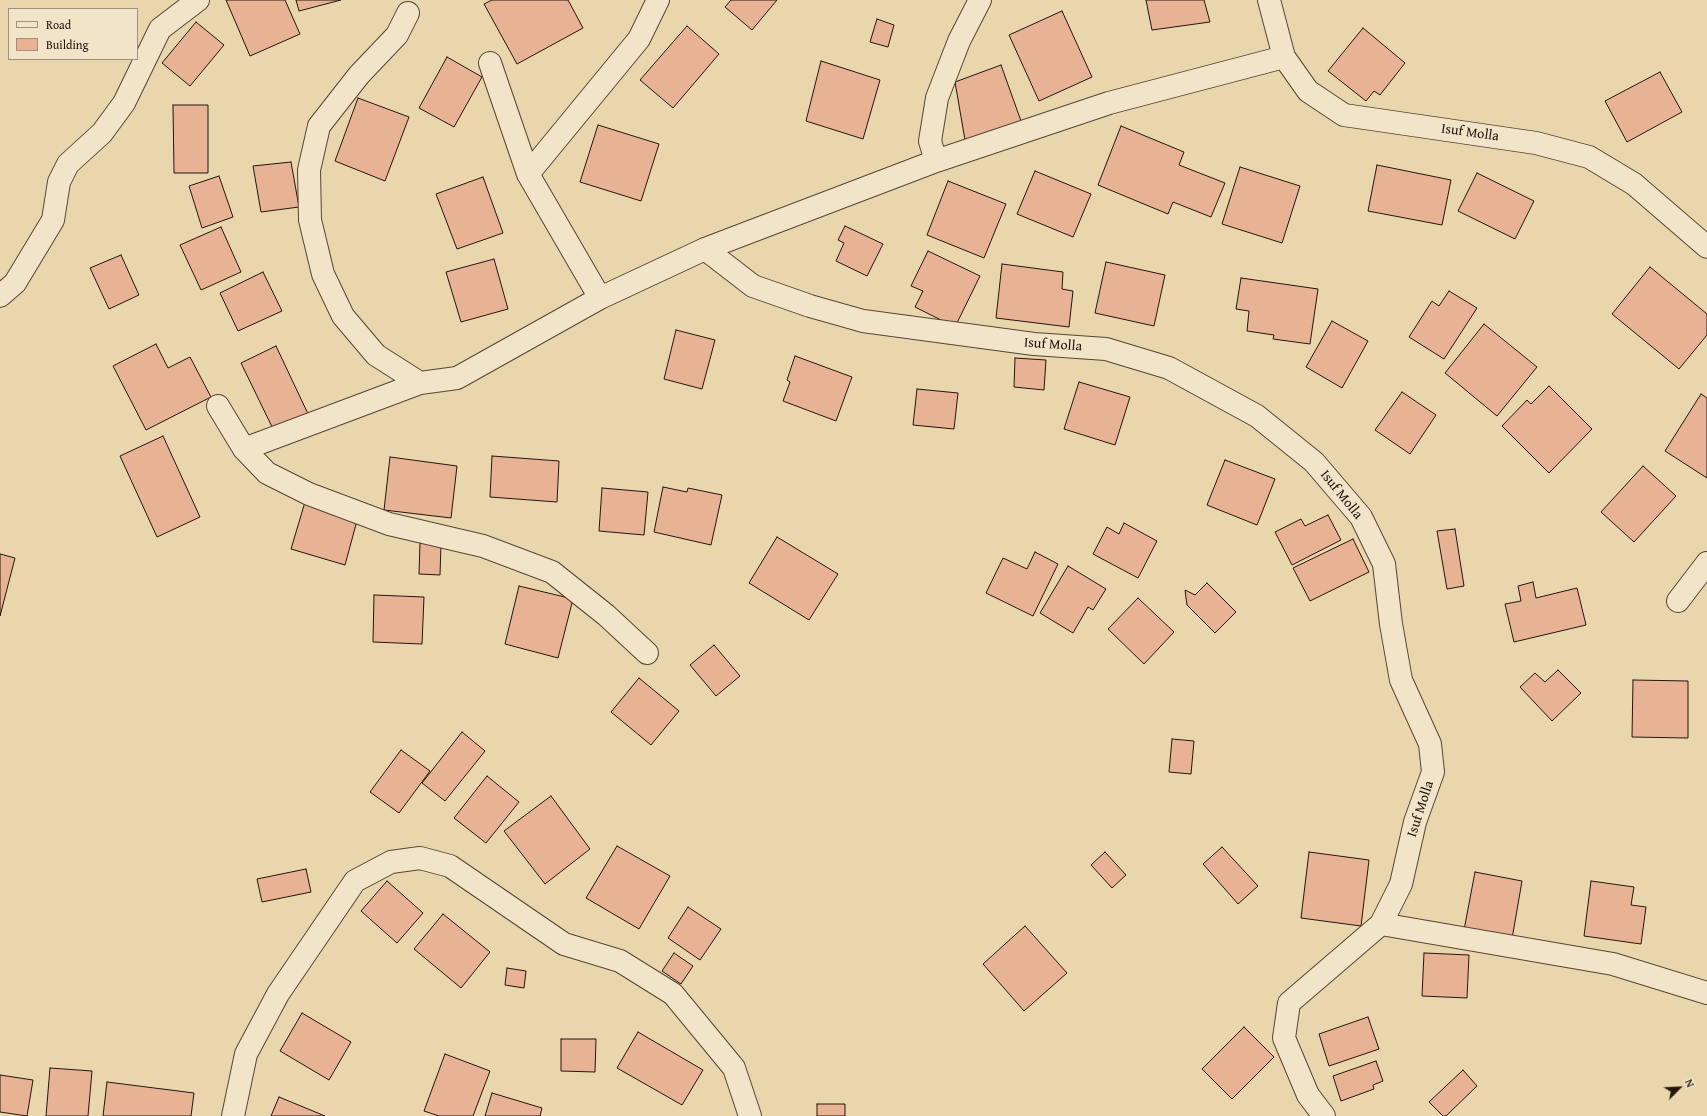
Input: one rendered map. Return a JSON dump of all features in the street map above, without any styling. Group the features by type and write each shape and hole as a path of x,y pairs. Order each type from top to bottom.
{"street":[{"path":"0,296 15,283 53,220 59,182 68,164 102,133 124,103 160,29 198,0"},
{"path":"528,174 639,39 658,0"},
{"path":"936,161 930,141 937,98 959,41 980,0"},
{"name":"Isuf Molla","path":"1269,0 1284,57 1308,91 1344,115 1536,143 1589,157 1634,184 1707,247"},
{"path":"408,13 398,35 359,75 319,126 309,170 310,220 323,274 343,316 376,355 420,383"},
{"path":"244,449 420,383 457,378 600,298 705,248 936,161 1109,103 1284,57"},
{"path":"490,63 528,174 600,298"},
{"name":"Isuf Molla","path":"705,248 753,286 810,306 863,321 1034,344 1106,349 1168,368 1257,416 1314,462 1361,517 1384,564 1391,624 1402,680 1430,744 1434,772 1415,822 1401,884 1381,924 1289,1003 1284,1038 1308,1095 1324,1116"},
{"path":"218,406 244,449 267,473 309,494 389,524 483,546 552,572 606,615 647,653"},
{"path":"1678,601 1707,563"},
{"path":"233,1116 246,1054 278,994 355,880 391,862 420,858 450,866 564,944 620,961 673,994 734,1068 750,1116"},
{"path":"1381,924 1613,964 1707,993"}],"building":[{"path":"226,0 285,0 300,34 250,56"},
{"path":"296,0 341,0 299,11"},
{"path":"492,0 568,0 583,28 517,64 484,4"},
{"path":"731,0 777,0 752,30 725,7"},
{"path":"1146,0 1204,0 1210,22 1152,30"},
{"path":"1062,11 1092,77 1039,101 1009,35"},
{"path":"877,19 894,25 888,47 870,42"},
{"path":"196,22 224,45 190,86 162,63"},
{"path":"687,26 719,54 673,108 640,80"},
{"path":"1363,28 1405,63 1380,95 1374,91 1366,101 1328,71"},
{"path":"447,57 482,77 454,127 419,108"},
{"path":"821,61 880,80 863,139 806,121"},
{"path":"1001,65 1021,121 965,140 955,82"},
{"path":"1660,72 1682,112 1627,142 1605,101"},
{"path":"358,98 409,117 385,181 335,161"},
{"path":"173,105 208,105 208,173 174,173"},
{"path":"598,125 659,144 641,201 580,182"},
{"path":"1121,126 1184,152 1179,165 1225,183 1211,217 1173,202 1168,214 1098,185"},
{"path":"291,162 299,207 261,212 253,166"},
{"path":"1377,165 1451,180 1442,225 1368,211"},
{"path":"1240,167 1300,186 1282,243 1222,224"},
{"path":"1035,171 1091,194 1073,237 1017,214"},
{"path":"1477,173 1534,201 1515,239 1458,211"},
{"path":"219,176 233,217 202,228 189,186"},
{"path":"483,177 503,233 457,249 436,194"},
{"path":"948,181 1006,204 984,258 927,235"},
{"path":"845,226 883,244 867,276 836,261 844,243 838,240"},
{"path":"221,227 241,272 201,290 180,245"},
{"path":"928,251 980,276 955,327 915,307 923,291 911,286"},
{"path":"121,255 139,295 109,309 90,268"},
{"path":"494,259 508,309 461,322 446,272"},
{"path":"1106,262 1165,275 1154,326 1095,313"},
{"path":"1002,264 1063,272 1062,289 1073,291 1069,327 996,318"},
{"path":"1650,267 1707,314 1707,335 1679,369 1612,314"},
{"path":"263,272 282,311 238,331 220,293"},
{"path":"1241,278 1318,289 1310,344 1273,339 1274,335 1247,331 1249,311 1236,309"},
{"path":"1449,291 1477,308 1444,359 1409,337 1432,301 1439,306"},
{"path":"1332,321 1368,341 1342,388 1306,367"},
{"path":"1484,324 1537,367 1497,416 1445,373"},
{"path":"676,330 715,340 702,389 664,379"},
{"path":"156,344 168,368 190,357 211,397 146,430 113,366"},
{"path":"276,346 309,416 275,433 241,363"},
{"path":"795,356 852,377 836,421 783,401 790,382 787,380"},
{"path":"1015,358 1046,360 1044,390 1014,387"},
{"path":"1079,382 1130,397 1115,445 1064,429"},
{"path":"1549,386 1592,429 1549,473 1502,426 1527,400 1531,404"},
{"path":"917,389 958,393 954,429 913,425"},
{"path":"1402,392 1436,415 1410,454 1375,430"},
{"path":"1701,394 1707,398 1707,478 1665,451"},
{"path":"163,436 200,517 157,537 120,456"},
{"path":"492,456 559,461 557,502 490,497"},
{"path":"390,457 457,466 451,518 384,510"},
{"path":"1225,460 1275,479 1257,525 1207,505"},
{"path":"1643,466 1676,496 1634,542 1601,512"},
{"path":"663,487 687,492 688,488 722,495 711,545 654,532"},
{"path":"602,488 648,492 644,535 599,531"},
{"path":"305,502 358,517 345,565 291,549"},
{"path":"1328,515 1341,540 1292,565 1275,532 1301,519 1305,526"},
{"path":"1124,523 1157,541 1138,578 1093,554 1107,527 1119,534"},
{"path":"1455,529 1464,586 1447,589 1437,531"},
{"path":"777,537 838,574 809,620 749,583"},
{"path":"1353,539 1369,572 1310,601 1293,568"},
{"path":"420,543 441,544 440,575 419,574"},
{"path":"1035,552 1058,564 1033,616 986,593 1003,558 1027,569"},
{"path":"0,554 15,558 0,616"},
{"path":"1068,566 1106,589 1093,610 1088,607 1073,633 1040,613"},
{"path":"1533,582 1536,598 1577,588 1586,625 1514,642 1505,604 1521,601 1518,586"},
{"path":"1207,583 1236,612 1215,633 1187,605 1185,590 1195,595"},
{"path":"519,586 573,599 558,658 505,644"},
{"path":"374,595 424,597 422,644 373,642"},
{"path":"1138,598 1174,632 1144,664 1108,629"},
{"path":"714,645 740,676 716,696 690,665"},
{"path":"1558,670 1581,693 1552,721 1520,687 1535,673 1545,682"},
{"path":"639,678 679,711 651,745 611,712"},
{"path":"1633,680 1688,681 1688,738 1632,737"},
{"path":"462,732 485,751 445,801 422,783"},
{"path":"1172,739 1194,741 1191,774 1169,772"},
{"path":"401,750 430,771 399,813 370,792"},
{"path":"487,776 519,802 486,843 454,818"},
{"path":"551,796 590,849 545,884 504,831"},
{"path":"617,846 670,876 639,929 586,898"},
{"path":"1222,847 1258,886 1238,904 1203,864"},
{"path":"1105,852 1126,875 1112,888 1091,865"},
{"path":"1309,852 1369,860 1361,926 1301,918"},
{"path":"306,869 311,892 262,902 257,879"},
{"path":"1475,872 1522,881 1512,939 1464,930"},
{"path":"387,881 423,913 397,943 361,911"},
{"path":"1591,881 1634,887 1631,905 1646,907 1641,944 1584,936"},
{"path":"688,907 721,929 700,960 668,938"},
{"path":"443,914 490,952 461,988 414,949"},
{"path":"1025,926 1067,973 1024,1011 983,964"},
{"path":"674,953 693,966 681,984 662,971"},
{"path":"1424,953 1469,955 1467,998 1422,996"},
{"path":"507,968 526,971 524,988 505,985"},
{"path":"302,1013 351,1042 329,1080 280,1051"},
{"path":"1368,1017 1379,1049 1329,1066 1319,1034"},
{"path":"1244,1027 1274,1057 1232,1099 1202,1069"},
{"path":"638,1032 703,1070 682,1105 617,1068"},
{"path":"561,1039 596,1039 595,1072 561,1071"},
{"path":"445,1054 490,1071 473,1116 439,1116 424,1111"},
{"path":"1376,1061 1383,1081 1373,1085 1374,1089 1341,1101 1333,1076"},
{"path":"50,1068 92,1071 88,1116 46,1116"},
{"path":"1463,1070 1477,1086 1446,1116 1443,1116 1429,1102"},
{"path":"0,1075 33,1080 27,1116 0,1112"},
{"path":"107,1082 194,1093 191,1116 103,1116"},
{"path":"492,1093 542,1108 540,1116 485,1116"},
{"path":"279,1097 325,1116 271,1116"},
{"path":"817,1104 845,1104 845,1116 817,1116"}]}
